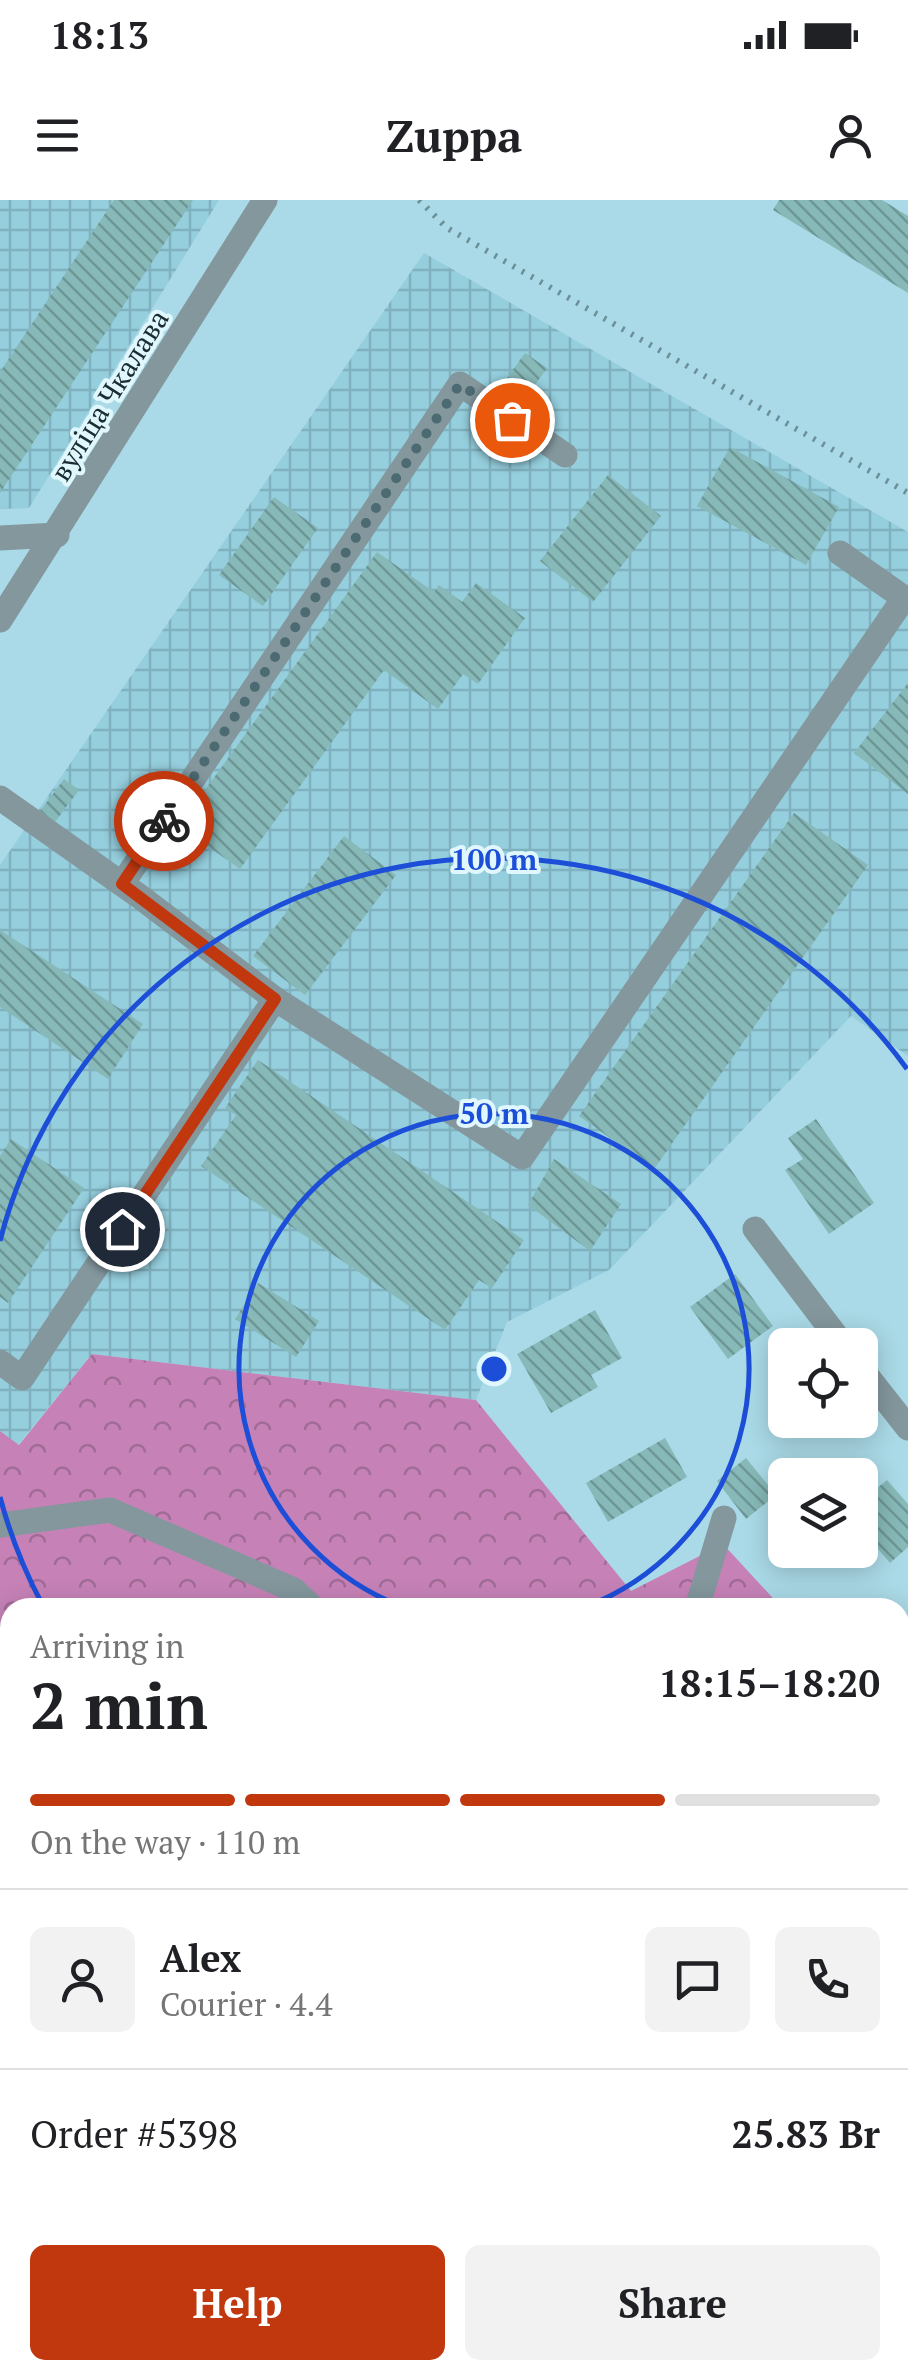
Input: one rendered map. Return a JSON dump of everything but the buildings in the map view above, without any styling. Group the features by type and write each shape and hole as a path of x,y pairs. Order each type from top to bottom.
{"street":[{"name":"вуліца Чкалава","path":"0,620 266,200"},
{"path":"122,884 460,384 565,455"},
{"path":"0,538 57,535"},
{"path":"0,798 275,999 522,1158 904,598 840,553"},
{"path":"0,1362 22,1378 275,999"},
{"path":"755,1229 830,1328"},
{"path":"878,1389 908,1428"},
{"path":"0,1525 110,1510 294,1590 302,1598"},
{"path":"700,1598 724,1518"}],"path":[{"path":"419,200 446,228 908,493"}],"shaded area":[{"path":"0,200 219,200 29,508 0,509"},
{"path":"424,253 908,532 908,1056 851,1016 609,1270 507,1322 476,1400 92,1354 18,1445 0,1431 0,865"}],"green space":[{"path":"92,1354 476,1400 631,1591 723,1544 773,1598 0,1598 0,1431 19,1445"}],"way so far":[{"path":"164,821 460,384 512,420"}],"route":[{"path":"122,1229 275,999 122,884 164,821"}]}
